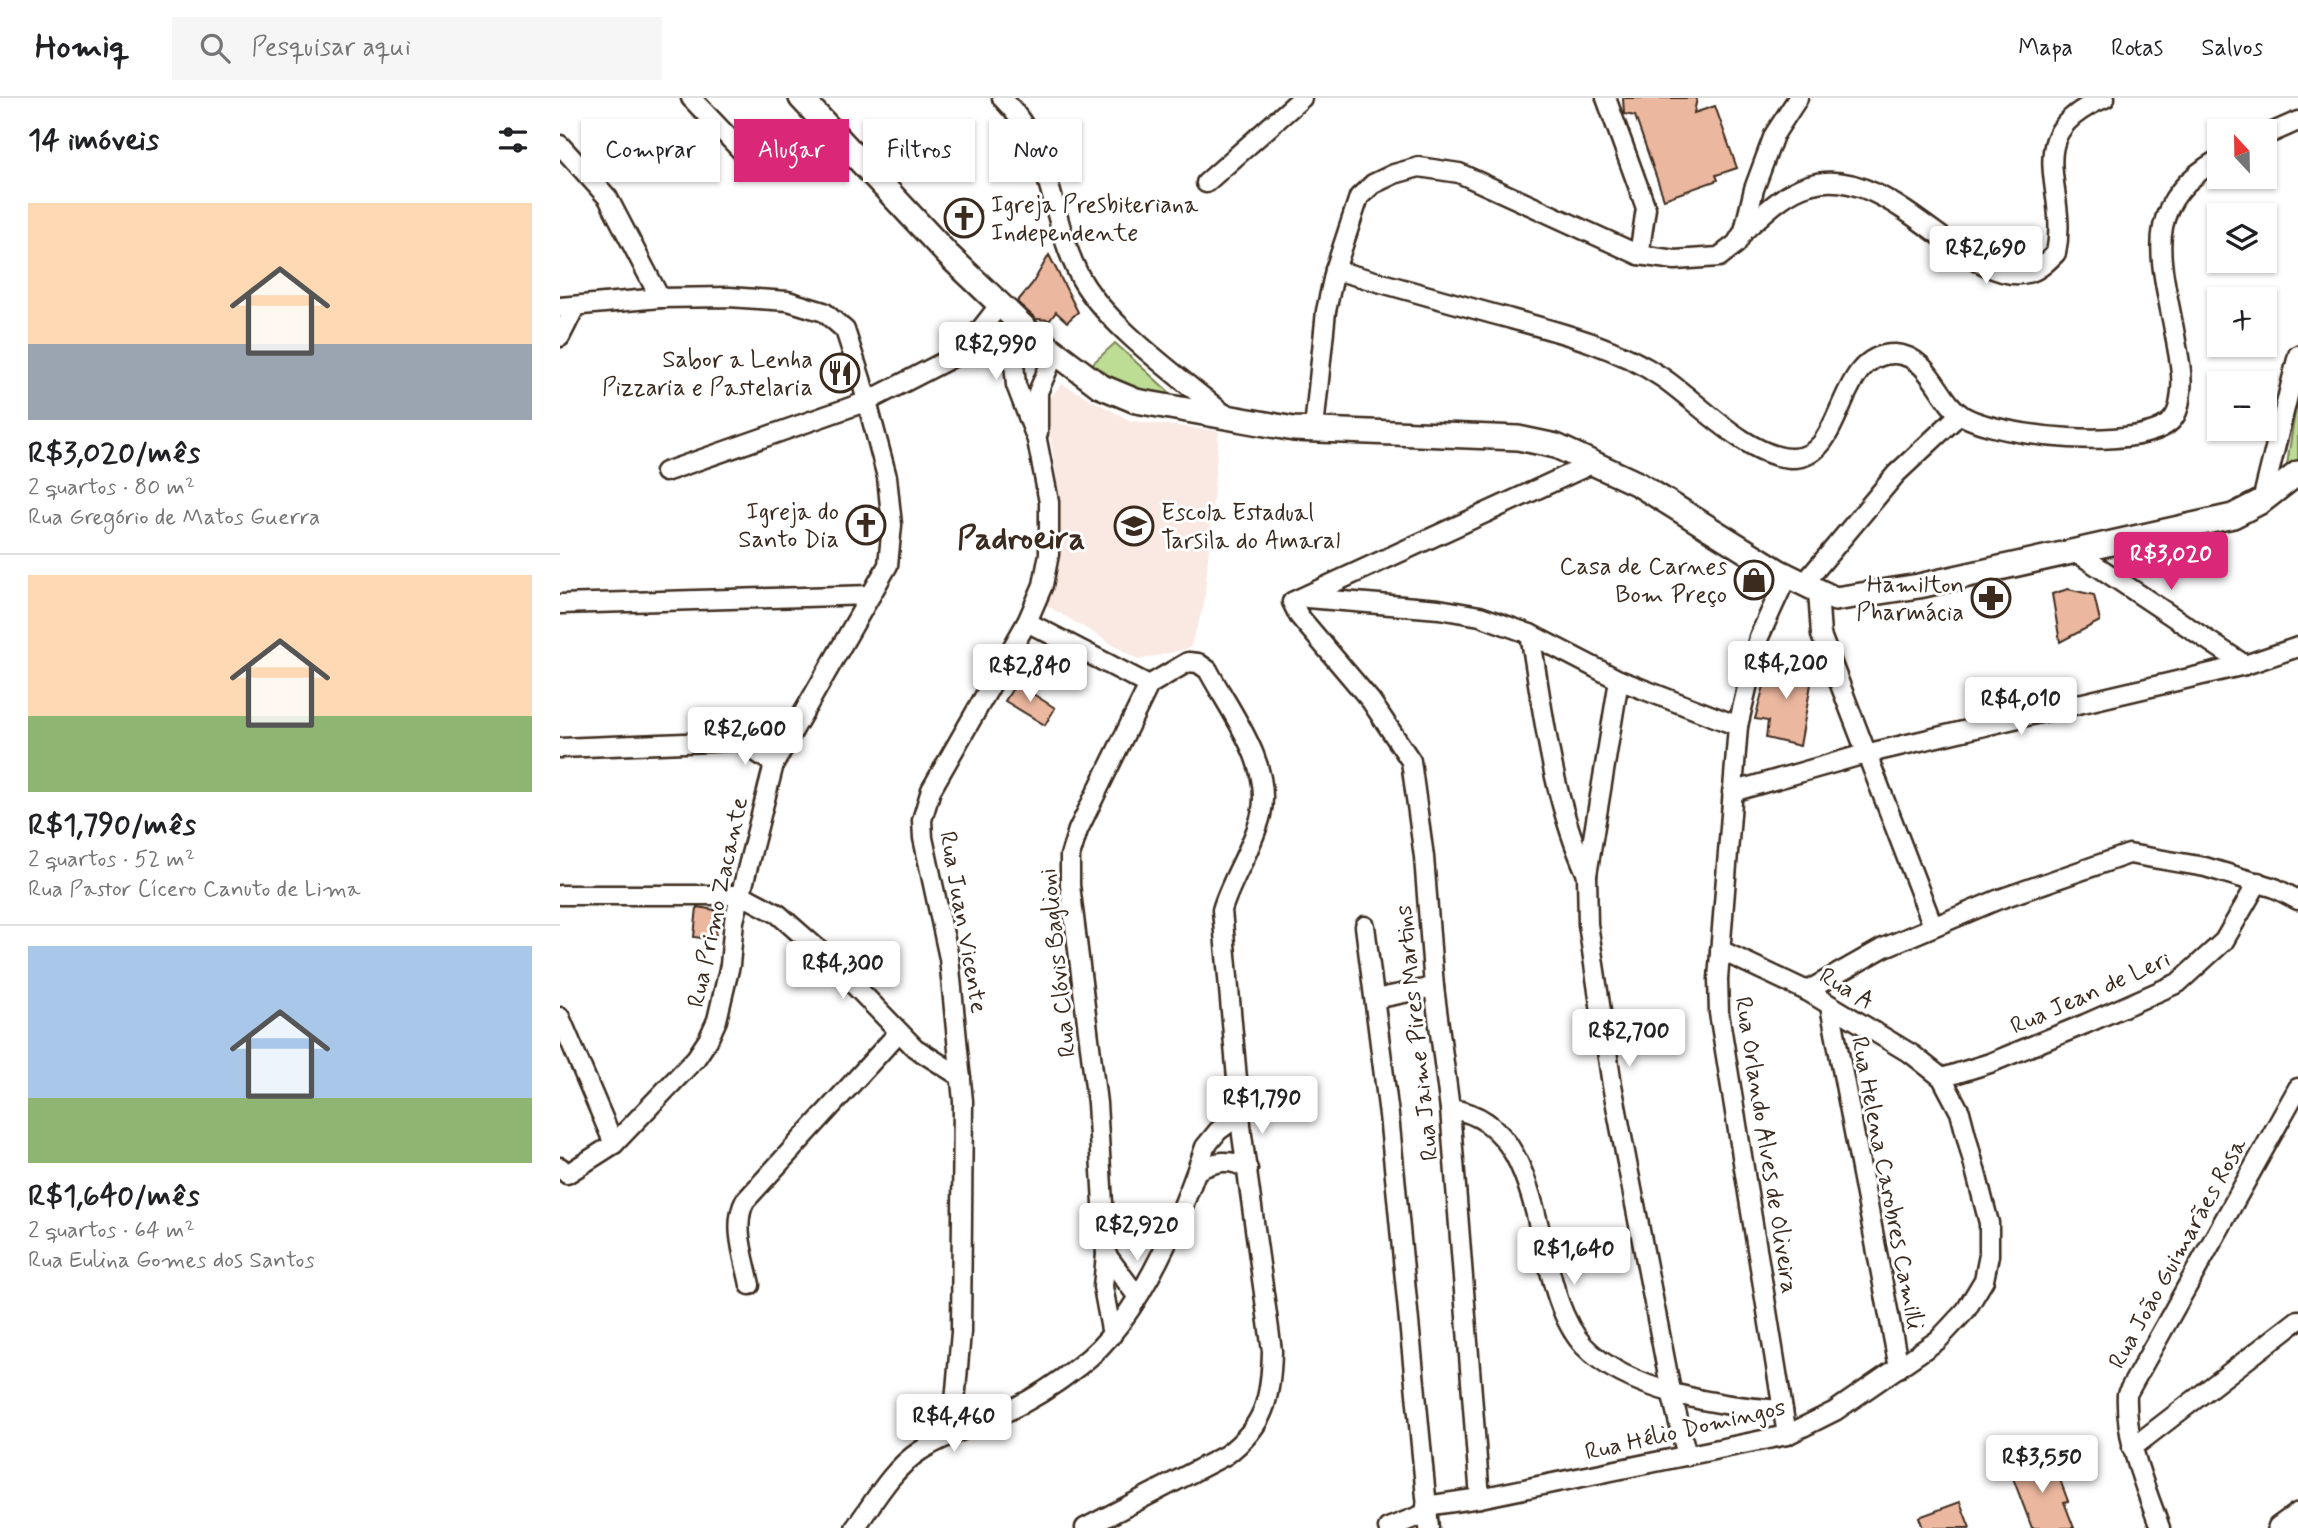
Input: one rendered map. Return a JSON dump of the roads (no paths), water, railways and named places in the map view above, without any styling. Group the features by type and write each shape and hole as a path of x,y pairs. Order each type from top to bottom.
{"main road":[{"path":"801,98 948,254 1031,334 1101,386 1136,401 1231,420 1314,429 1518,438 1556,446 1596,462 1638,484 1802,584 1835,598 1895,590 2233,516 2262,501 2298,473"},
{"path":"2280,1528 2298,1515"}],"street":[{"path":"691,98 734,143"},
{"path":"1002,98 1029,130 1040,153 1077,272 1090,293 1109,316 1231,420"},
{"path":"1206,183 1302,98"},
{"path":"1606,98 1646,208 1639,255"},
{"path":"1744,231 1754,189 1774,135 1798,98"},
{"path":"1314,429 1326,311 1335,270 1359,197 1373,184 1394,174 1419,167 1459,173 1639,255 1675,260 1719,257 1736,244 1744,231 1767,210 1809,185 1845,181 1880,194 1968,255 1998,271 2018,275 2032,272 2056,253 2060,237 2053,147 2062,126 2080,109 2105,98"},
{"path":"2277,130 2298,121"},
{"path":"560,145 608,198 660,298"},
{"path":"1335,270 1554,330 1618,353 1662,377 1758,449 1788,458 1803,457 1820,445 1832,429 1844,396 1856,376 1875,360 1895,354 1910,359 1933,376 1959,414 1983,425 2058,437 2101,438 2144,433 2172,421 2180,403 2183,378 2161,256 2161,228 2168,203 2187,182 2207,168"},
{"name":"Rua Primo Zacante","path":"564,1171 614,1144 696,1058 708,1040 717,1020 730,965 734,921 774,764 888,565 892,526 887,477 868,401 845,330 824,312 788,301 729,297 660,298 568,307"},
{"path":"963,352 1001,303"},
{"path":"560,337 568,307"},
{"path":"665,472 868,401 963,352 1031,334"},
{"name":"Rua Juan Vicente","path":"948,1435 955,1402 961,1332 961,1077 948,958 923,838 922,820 931,790 1027,622 1043,585 1049,554 1049,502 1037,440 1016,385 1014,363 1016,349 1031,334"},
{"name":"Rua Juan Vicente","path":"1037,440 1038,392 1055,353"},
{"path":"2262,501 2298,355"},
{"name":"Rua Orlando Alves de Oliveira","path":"1787,1435 1719,1013 1720,950 1738,726 1759,637 1887,483 1959,414"},
{"path":"1299,600 1596,462"},
{"path":"2076,552 2245,665"},
{"path":"1802,584 1933,926"},
{"path":"560,604 871,595"},
{"path":"1299,600 1439,609 1480,616 1530,634 1619,680 1738,726"},
{"name":"Rua Jaime Pires Martins","path":"1299,600 1299,616 1371,701 1412,761 1424,857 1434,987 1450,1109 1480,1498"},
{"path":"1027,622 1149,685 1188,662 1198,663 1208,670 1252,752 1264,794 1261,814 1251,842 1230,884 1222,910 1241,1114 1272,1351 1267,1402 1257,1426 1243,1443 1226,1455 1108,1522 1085,1528"},
{"path":"1530,634 1554,781 1570,835 1587,875"},
{"path":"1732,792 1866,754 2245,665 2298,647"},
{"path":"1619,680 1587,875 1588,924 1608,1059 1671,1391 1687,1456"},
{"name":"Rua Clóvis Baglioni","path":"1112,1335 1103,1287 1106,1254 1096,1095 1070,885 1070,856 1095,793 1149,685"},
{"path":"737,739 774,764"},
{"path":"560,748 786,739"},
{"path":"1807,991 1882,948 1933,926 2107,859 2129,854 2205,866 2258,882 2298,900"},
{"name":"Rua Jean de Leri","path":"1942,1078 2049,1039 2178,983 2224,941 2258,882"},
{"path":"560,895 742,895 788,923 828,958 915,1048 961,1077"},
{"path":"1365,926 1389,1115 1427,1516"},
{"name":"Rua A","path":"1720,950 1807,991 1913,1055 1942,1078"},
{"path":"1375,999 1434,987"},
{"name":"Rua Helena Carobres Camilli","path":"1829,1006 1899,1368"},
{"path":"560,1017 614,1144"},
{"path":"750,1285 739,1227 740,1211 745,1201 900,1032"},
{"name":"Rua Hélio Domingos","path":"1388,1528 1480,1498 1787,1435 1835,1411 1938,1340 1966,1310 1984,1280 1989,1255 1989,1223 1968,1135 1960,1112 1942,1078"},
{"name":"Rua João Guimarães Rosa","path":"2160,1528 2132,1448 2126,1418 2127,1394 2141,1363 2298,1088"},
{"path":"1450,1109 1471,1112 1492,1126 1507,1142 1531,1199 1553,1287 1564,1315 1583,1344 1623,1374 1671,1391 1732,1406 1783,1410"},
{"path":"855,1528 898,1469 918,1452 948,1435 1012,1408 1079,1367 1112,1335 1137,1296 1198,1170 1205,1147 1218,1130 1241,1114"},
{"path":"1198,1170 1213,1162 1229,1161 1248,1169"},
{"path":"1106,1254 1137,1296"},
{"path":"2132,1448 2298,1320"},
{"path":"955,1402 969,1411 1012,1408"}],"place":[{"name":"Igreja Presbiteriana Independente","path":"964,218"},
{"name":"Sabor a Lenha Pizzaria e Pastelaria","path":"840,373"},
{"name":"Igreja do Santo Dia","path":"866,525"},
{"name":"Escola Estadual Tarsila do Amaral","path":"1134,526"},
{"name":"Casa de Carnes Bom Preço","path":"1754,580"},
{"name":"Hamilton Pharmácia","path":"1991,598"}],"district":[{"name":"Padroeira","path":"1021,537"}]}
